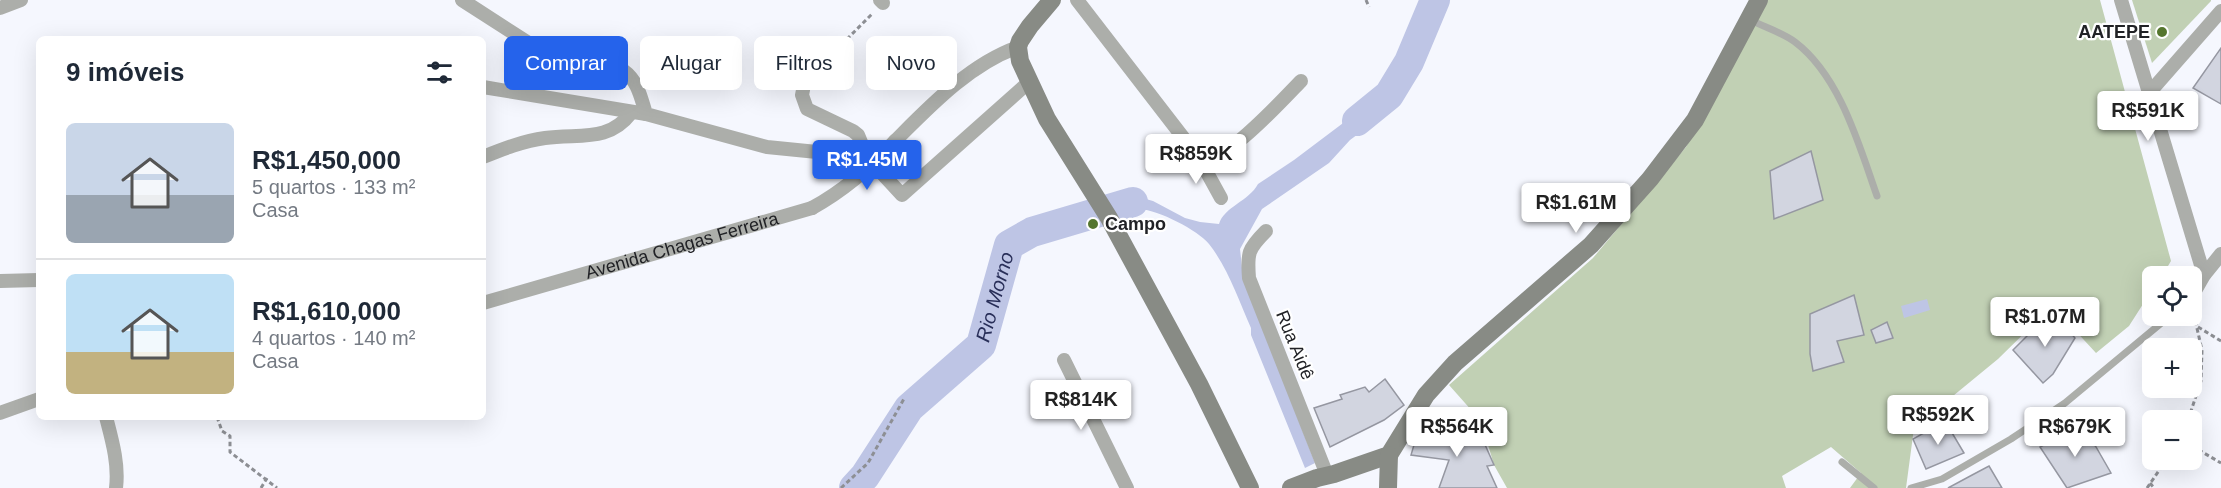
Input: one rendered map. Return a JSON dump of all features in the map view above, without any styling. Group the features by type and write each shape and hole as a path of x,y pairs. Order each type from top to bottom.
{"main road":[{"path":"1052,0 1030,26 1018,46 1020,61 1056,135 1109,218 1204,394 1250,488"},
{"path":"1388,488 1389,455 1426,395 1455,363 1590,245 1650,179 1695,120 1759,0"},
{"path":"1291,488 1389,455"}],"street":[{"path":"0,8 21,0"},
{"path":"462,0 544,53 564,60 624,71 631,76 638,88 646,114"},
{"path":"1077,0 1199,158 1221,198"},
{"path":"2121,0 2204,275"},
{"path":"2150,92 2221,11"},
{"name":"Avenida Chagas Ferreira","path":"486,302 812,208 845,188 866,171 931,107 980,66 1018,46"},
{"path":"1199,158 1210,160 1229,149 1301,81"},
{"path":"803,90 802,95 807,109 858,135 867,157 902,195 1029,82"},
{"path":"486,88 646,114 767,147 867,157"},
{"path":"486,156 508,147 544,138 610,131 622,124 631,113"},
{"name":"Rua Aidê","path":"1266,231 1255,243 1248,257 1249,278 1327,475"},
{"path":"2202,278 2221,254"},
{"path":"0,281 36,280"},
{"path":"1064,360 1127,488"},
{"path":"0,413 36,400"},
{"path":"107,420 118,477 116,488"}],"lane":[{"path":"1749,19 1793,41 1810,56 1833,90 1850,122 1877,196"},
{"path":"1911,488 1942,479 2011,439 2065,403 2158,326"},
{"path":"1842,462 1874,488"}],"path":[{"path":"1366,0 1369,7"},
{"path":"848,36 881,2"},
{"path":"2198,327 2221,341"},
{"path":"2191,410 2201,381 2202,350 2198,327"},
{"path":"842,488 868,463 905,397"},
{"path":"218,420 222,431 230,436 230,452 267,478 277,488"},
{"path":"2202,452 2221,464"},
{"path":"2147,488 2159,470"},
{"path":"261,488 267,478"},
{"path":"2150,483 2154,488"}],"green space":[{"path":"1766,0 2100,0 2171,261 2168,266 2142,266 2142,306 2129,326 2096,353 2060,314 2044,314 1998,359 1914,428 1906,488 1850,488 1861,473 1831,447 1782,476 1786,488 1507,488 1494,465 1481,421 1449,385 1593,258 1686,147"},
{"name":"AATEPE","path":"2132,0 2211,0 2211,1 2152,63"}],"water":[{"path":"1383,93 1393,97 1365,129 1350,140 1329,163 1262,209 1240,249 1243,277 1315,463 1305,468 1251,335 1251,328 1216,253 1204,239 1167,217 1140,209 1116,212 1109,196 1128,194 1153,201 1185,218 1219,224 1226,213 1249,195 1258,184"},
{"path":"1927,299 1930,310 1904,318 1901,306"}],"building":[{"path":"2221,48 2221,104 2193,88"},
{"path":"1811,151 1823,200 1774,219 1770,171"},
{"path":"1854,295 1864,335 1837,341 1844,362 1813,371 1810,354 1810,314"},
{"path":"2044,319 2052,325 2060,320 2075,338 2053,374 2043,383 2013,350"},
{"path":"1887,322 1893,338 1876,343 1871,330"},
{"path":"1385,379 1404,405 1384,420 1330,447 1314,408 1342,399 1340,395 1365,387 1369,392"},
{"path":"1945,421 1964,453 1926,469 1913,439"},
{"path":"2080,426 2111,473 2067,488 2040,447"},
{"path":"1419,428 1457,436 1458,433 1482,438 1494,465 1487,466 1497,488 1439,488 1449,460 1411,455"},
{"path":"1989,466 2002,488 1948,488 1974,474"}],"waterway":[{"name":"Rio Morno","path":"1357,121 1389,95 1409,62 1435,0"},
{"name":"Rio Morno","path":"854,488 865,476 909,408 981,345 1009,245 1032,232 1133,202"}],"place":[{"name":"AATEPE","path":"2162,32"},
{"name":"Campo","path":"1093,224"}]}
